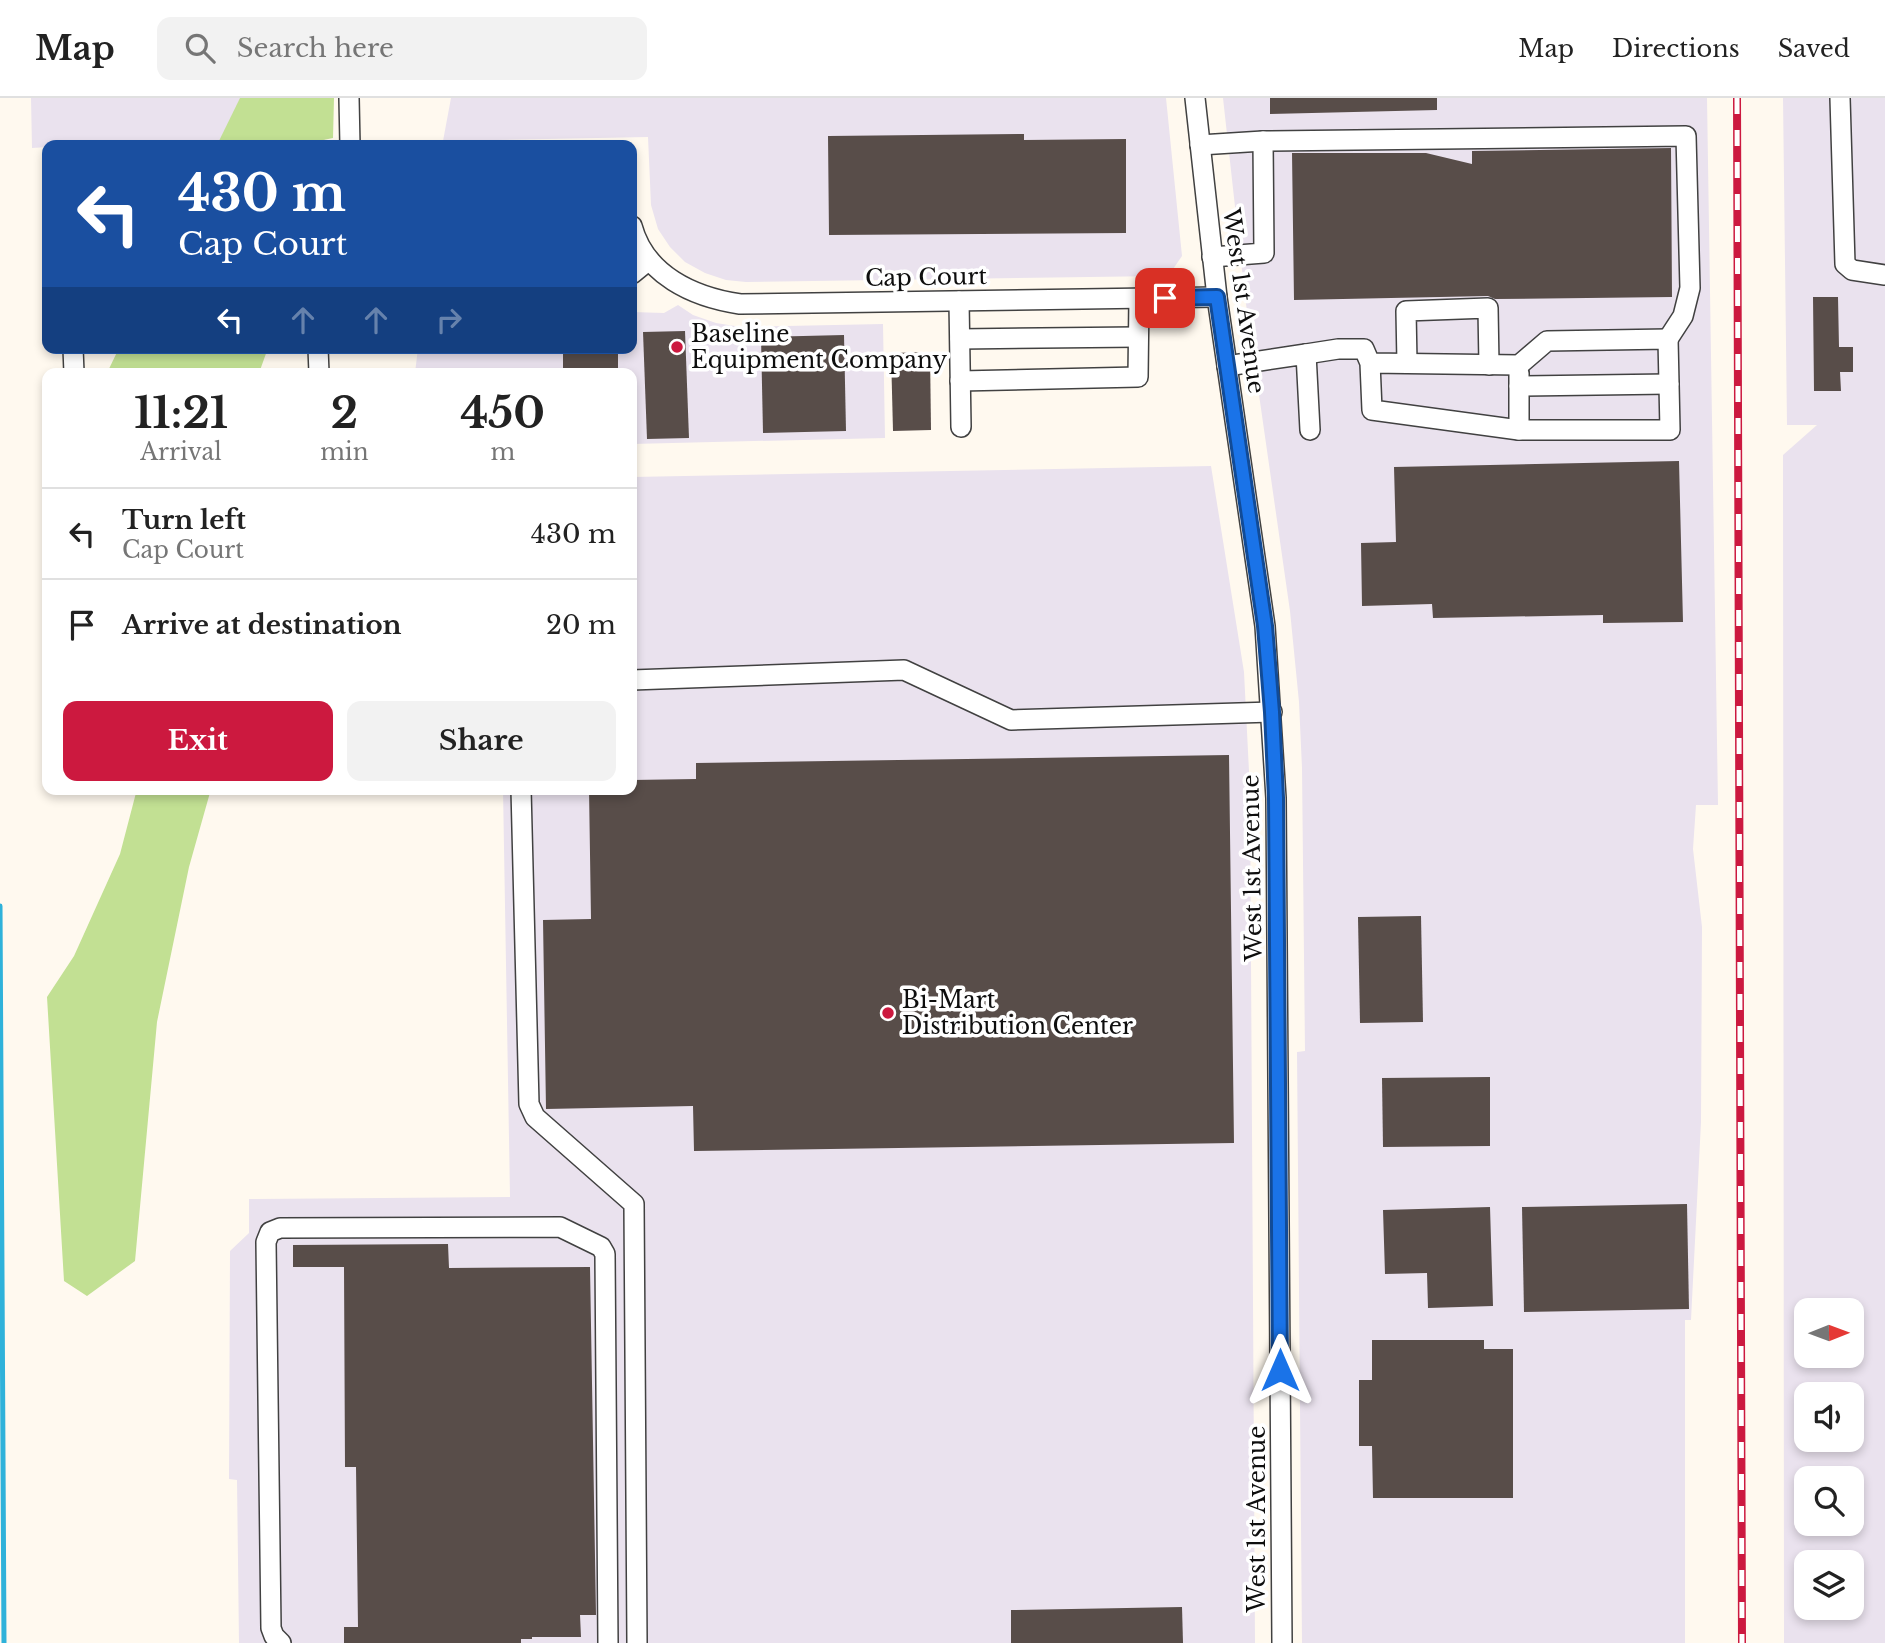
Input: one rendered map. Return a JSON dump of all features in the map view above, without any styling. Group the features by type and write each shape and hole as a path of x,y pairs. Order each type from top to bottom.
{"street":[{"path":"349,98 350,139"},
{"name":"West 1st Avenue","path":"1195,98 1217,297 1265,626 1272,712 1276,812 1282,1643"},
{"path":"1840,98 1846,264 1852,270 1885,275"},
{"path":"1200,145 1263,141 1686,136 1690,288 1683,316 1668,339 1670,430 1519,430 1372,410 1370,363 1364,349 1338,349 1227,366"},
{"path":"1212,257 1264,253 1263,141"},
{"name":"Cap Court","path":"637,243 648,261 669,279 705,297 740,304 1217,297"},
{"path":"637,270 648,261"},
{"path":"960,381 1138,377 1139,298"},
{"path":"959,301 961,427"},
{"path":"1407,363 1406,312 1488,309 1489,365"},
{"path":"960,339 1138,337"},
{"path":"1370,363 1520,365 1547,341 1668,339"},
{"path":"1306,354 1310,430"},
{"path":"1519,430 1520,365"},
{"path":"1519,386 1669,384"},
{"path":"637,681 904,670 1011,720 1272,712"},
{"path":"521,795 528,1104 535,1117 634,1204 637,1643"},
{"path":"281,1643 271,1628 266,1242 270,1232 280,1228 560,1227 601,1247 605,1254 608,1643"}],"shaded area":[{"path":"31,98 325,98 325,140 42,140 42,147 32,148"},
{"path":"451,98 1166,98 1182,256 1171,272 1162,276 746,282 726,280 685,262 670,247 658,229 651,205 648,137 443,140"},
{"path":"1223,98 1707,98 1718,805 1696,805 1693,849 1702,927 1701,1122 1691,1320 1685,1320 1685,1643 1302,1643 1297,1052 1305,1051 1299,702 1290,611 1245,297"},
{"path":"1783,98 1885,98 1885,1643 1784,1643 1783,455 1817,425 1787,425"},
{"path":"678,305 693,315 716,323 741,327 883,324 885,438 637,444 637,368 416,368 417,354 637,354 637,312 664,313"},
{"path":"1211,466 1244,672 1250,791 1255,1643 239,1643 237,1480 229,1479 230,1251 249,1233 249,1199 510,1197 503,795 637,795 637,477"}],"green space":[{"path":"240,98 334,98 333,138 219,140"},
{"path":"116,354 266,354 261,368 109,368"},
{"path":"135,795 209,795 189,867 157,1022 135,1261 87,1296 64,1281 47,997 74,956 120,854"}],"building":[{"path":"1270,98 1437,98 1437,110 1270,114"},
{"path":"1024,134 1024,140 1126,139 1126,233 829,235 828,136"},
{"path":"1671,148 1672,297 1495,299 1488,296 1294,300 1292,153 1426,153 1472,164 1472,151"},
{"path":"1813,297 1838,297 1839,347 1853,347 1853,372 1840,372 1841,391 1814,391"},
{"path":"685,331 689,438 647,439 643,332"},
{"path":"844,335 846,431 763,433 761,337"},
{"path":"930,352 931,430 893,431 891,353"},
{"path":"563,354 618,354 618,368 563,368"},
{"path":"1679,461 1683,622 1603,623 1603,615 1433,618 1432,604 1362,606 1361,543 1396,542 1394,467"},
{"name":"Bi-Mart Distribution Center","path":"1229,755 1234,1143 694,1151 693,1106 546,1109 543,920 591,919 589,795 637,795 637,780 696,779 696,763"},
{"path":"1421,916 1423,1022 1360,1023 1358,917"},
{"path":"1490,1077 1490,1146 1383,1147 1382,1078"},
{"path":"1687,1204 1689,1309 1524,1312 1522,1207"},
{"path":"1490,1207 1493,1306 1428,1308 1427,1273 1385,1274 1383,1210"},
{"path":"448,1244 449,1268 590,1267 596,1615 580,1615 581,1637 532,1637 521,1639 521,1643 344,1643 344,1627 358,1627 356,1467 345,1467 344,1267 293,1267 293,1245"},
{"path":"1372,1340 1484,1340 1484,1349 1513,1349 1513,1498 1373,1498 1372,1446 1359,1446 1359,1380 1372,1380"},
{"path":"1182,1607 1183,1643 1011,1643 1011,1610"}],"waterway":[{"path":"0,906 4,1643"}],"railway":[{"path":"1737,98 1742,1643"}],"place":[{"name":"Baseline Equipment Company","path":"677,347"},
{"name":"Bi-Mart Distribution Center","path":"888,1013"}],"route":[{"path":"1165,298 1217,297 1265,626 1276,798 1280,1370"}]}
